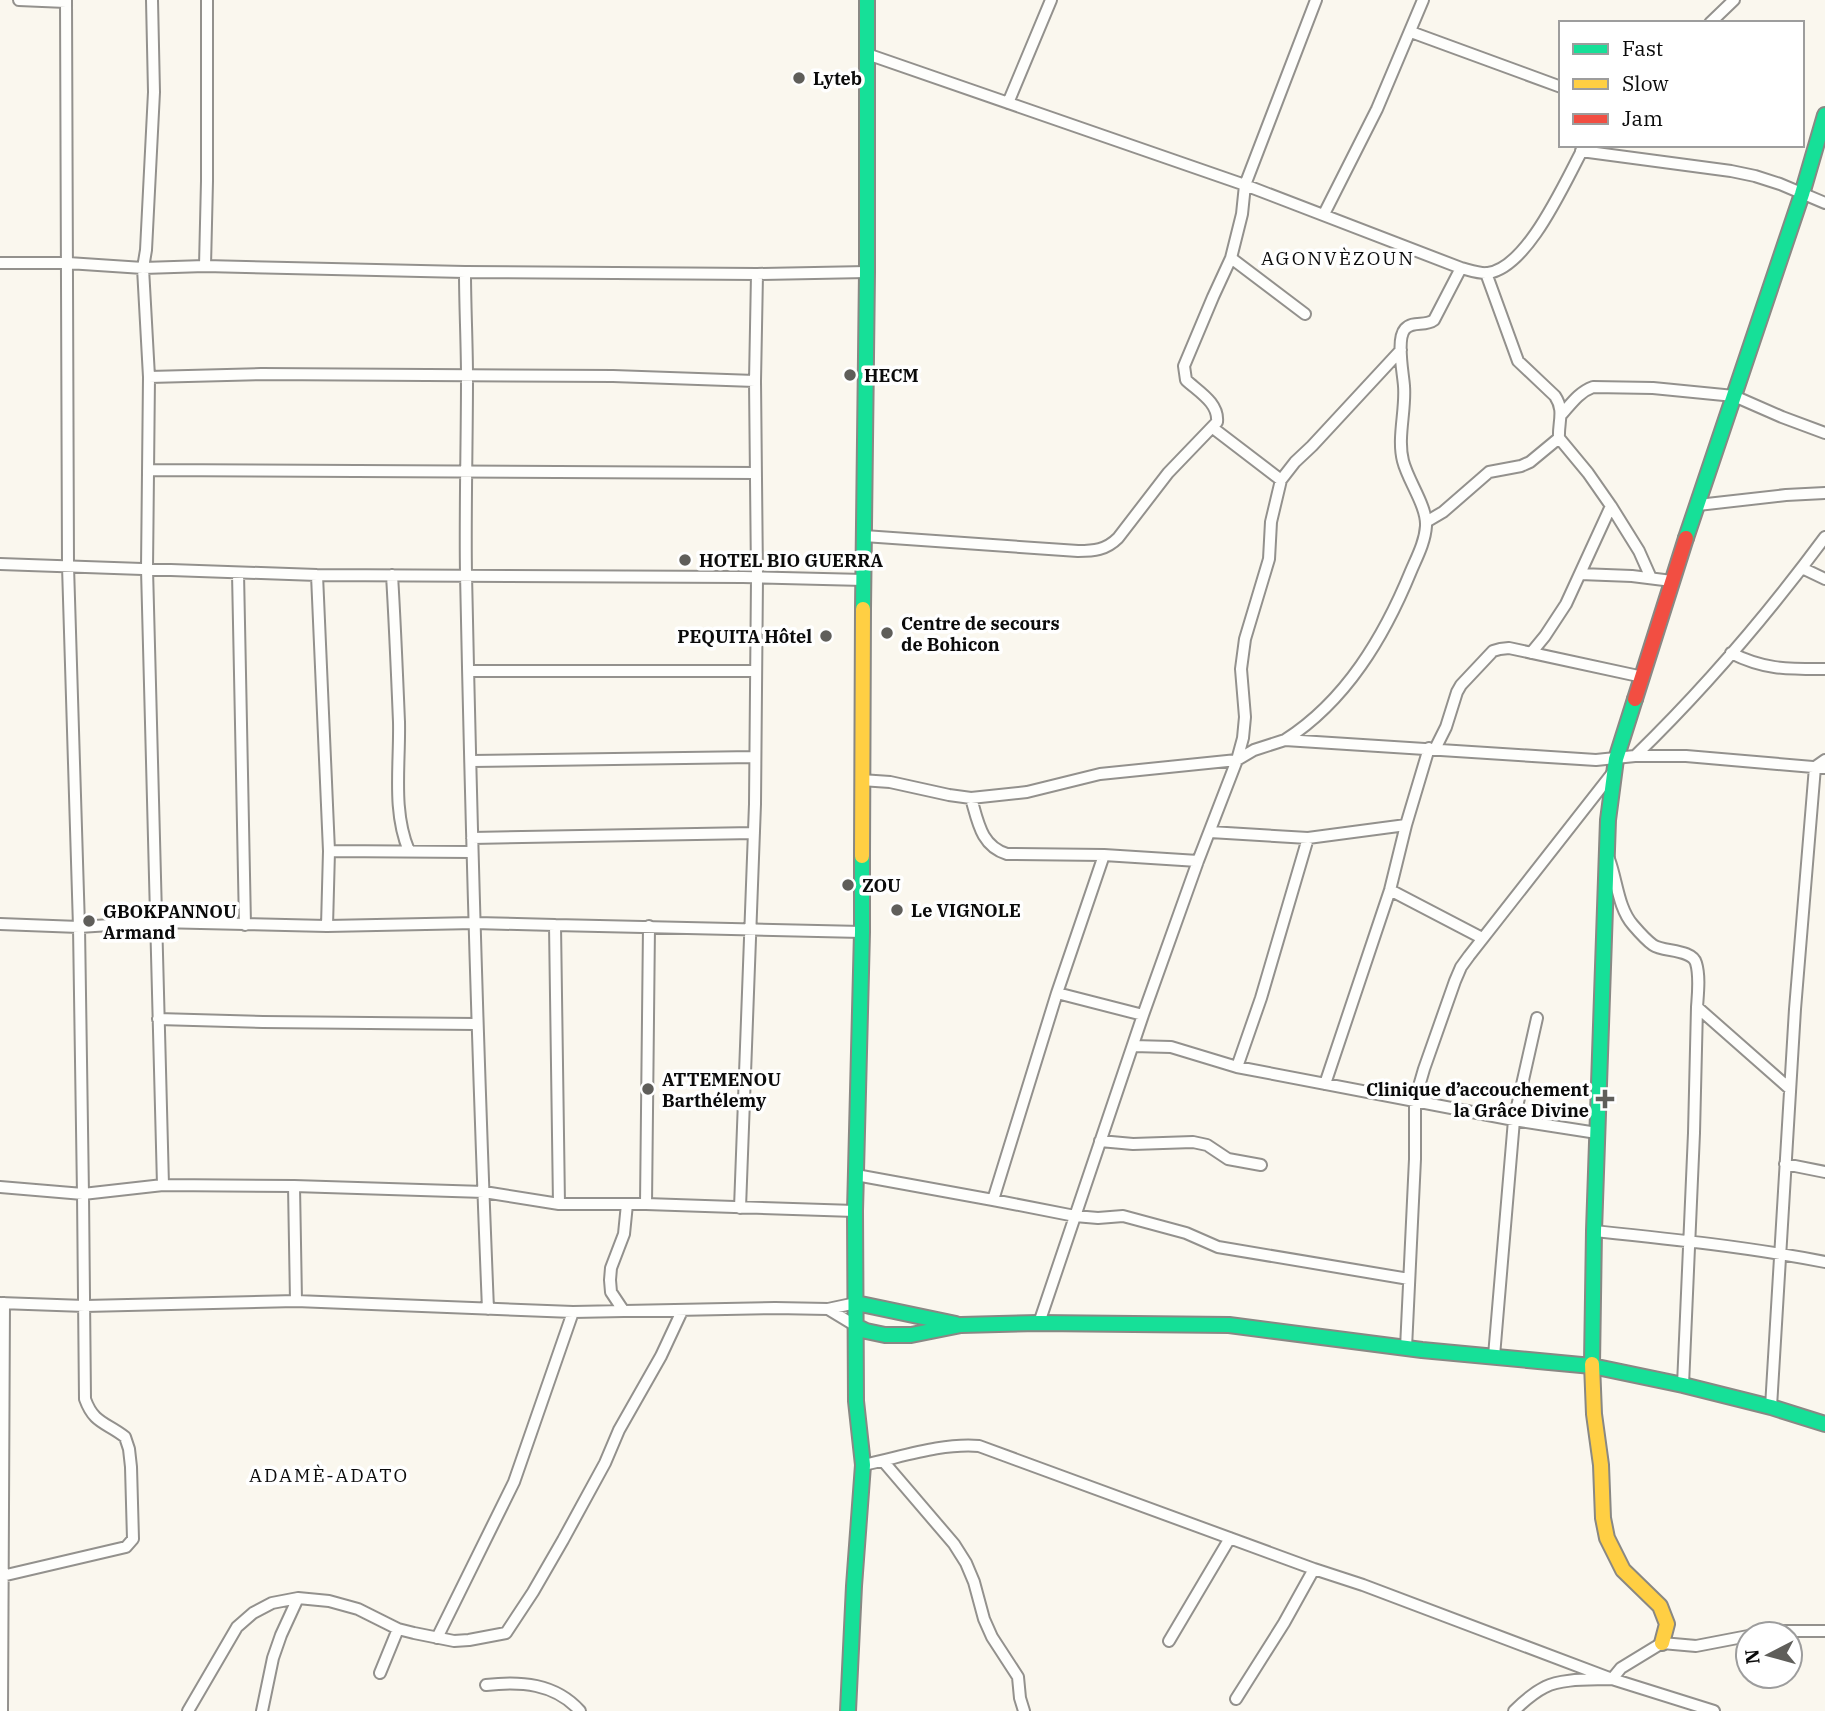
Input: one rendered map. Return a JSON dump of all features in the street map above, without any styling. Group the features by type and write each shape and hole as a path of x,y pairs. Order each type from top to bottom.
{"street":[{"path":"2,1576 125,1547 133,1539 131,1467 125,1437 90,1413 85,1399 79,927 68,566 66,1 19,0"},
{"path":"152,0 154,92 143,268 149,377 147,569 163,1185"},
{"path":"205,267 207,0"},
{"path":"848,1711 863,1465 856,1401 855,1211 862,932 867,0"},
{"path":"1008,103 1051,0"},
{"path":"864,536 1095,551 1110,546 1118,538 1168,473 1213,428 1217,422 1214,406 1186,380 1184,366 1231,258 1240,225 1245,185 1315,0"},
{"path":"1324,214 1377,109 1423,0"},
{"path":"1712,21 1734,0"},
{"path":"1411,32 1559,86"},
{"path":"867,54 1245,185 1461,268 1486,273 1500,269 1510,262 1538,231 1583,148 1755,176 1825,203"},
{"path":"1662,1643 1667,1624 1660,1606 1623,1570 1607,1538 1594,1414 1594,1231 1608,820 1615,765 1672,581 1802,194 1825,115"},
{"path":"1231,258 1305,314"},
{"path":"0,263 143,268 464,272 867,272"},
{"path":"861,780 890,782 971,798 1027,792 1100,775 1237,760 1254,750 1284,740 1300,730 1348,684 1374,646 1396,607 1421,547 1426,522 1401,451 1405,397 1400,340 1404,330 1413,324 1426,324 1434,320 1461,268"},
{"path":"464,272 472,852 488,1309"},
{"path":"1426,522 1443,512 1489,472 1530,462 1559,438 1562,414 1559,403 1518,361 1486,273"},
{"path":"740,1208 754,833 757,274"},
{"path":"1038,1323 1143,1015 1237,760 1245,717 1241,669 1245,639 1269,559 1271,522 1281,480 1401,350"},
{"path":"149,377 261,374 614,376 755,381"},
{"path":"1562,414 1579,395 1593,387 1678,390 1734,396 1825,433"},
{"path":"1213,428 1281,480"},
{"path":"1559,438 1588,472 1611,506 1639,551 1651,578"},
{"path":"148,470 756,473"},
{"path":"1698,505 1825,493"},
{"path":"1531,653 1561,612 1611,506"},
{"path":"1406,1348 1415,1159 1415,1100 1461,967 1615,765 1635,756 1663,729 1731,653 1825,537"},
{"path":"0,565 317,575 864,580"},
{"path":"1802,568 1825,579"},
{"path":"238,573 245,925"},
{"path":"1580,574 1672,581"},
{"path":"317,575 329,851 327,926"},
{"path":"392,575 399,724 400,821 409,851"},
{"path":"1325,1084 1390,890 1406,825 1432,749 1446,727 1461,685 1493,651 1500,649 1643,677"},
{"path":"1731,653 1765,666 1825,669"},
{"path":"470,671 756,671"},
{"path":"1284,740 1596,760 1615,765"},
{"path":"1635,756 1686,756 1820,768"},
{"path":"472,761 755,757"},
{"path":"1771,1407 1796,996 1820,768 1825,760"},
{"path":"971,798 981,833 998,852 1198,861"},
{"path":"1210,832 1308,838 1406,825"},
{"path":"472,838 754,833"},
{"path":"1237,1067 1261,998 1308,838"},
{"path":"329,851 472,852"},
{"path":"1606,853 1631,923 1654,946 1688,954 1694,957 1696,962 1698,977 1683,1385"},
{"path":"993,1199 1104,855"},
{"path":"1390,890 1482,938"},
{"path":"0,924 79,927 157,922 327,926 475,923 862,932"},
{"path":"555,925 559,1203"},
{"path":"646,1204 649,926"},
{"path":"1058,993 1143,1015"},
{"path":"1697,1007 1790,1089"},
{"path":"1494,1356 1514,1120 1537,1018"},
{"path":"158,1019 476,1024"},
{"path":"1133,1046 1171,1047 1237,1067 1514,1120 1597,1133"},
{"path":"1100,1141 1207,1144 1228,1159 1261,1165"},
{"path":"1785,1164 1825,1172"},
{"path":"856,1175 1075,1216 1123,1216 1186,1233 1218,1247 1409,1279"},
{"path":"0,1187 83,1194 163,1185 294,1186 484,1192 559,1203 855,1211"},
{"path":"294,1186 296,1301"},
{"path":"623,1310 611,1292 610,1280 611,1268 624,1234 627,1204"},
{"path":"1594,1231 1780,1253 1825,1262"},
{"path":"2,1711 2,1303 85,1306 296,1301 573,1312 828,1309 856,1303 961,1325"},
{"path":"828,1309 875,1334 911,1335 961,1325 1038,1323 1229,1325 1406,1348 1563,1362 1683,1385 1825,1424"},
{"path":"192,1710 237,1627 253,1613 272,1603 298,1598 328,1601 358,1609 398,1629 454,1641 506,1633 533,1592 606,1462 619,1430 662,1356 682,1311"},
{"path":"437,1638 514,1482 573,1312"},
{"path":"863,1465 944,1446 979,1446 1363,1585 1612,1679 1714,1711"},
{"path":"883,1461 954,1544 966,1563 992,1637 1018,1677 1024,1711"},
{"path":"1170,1642 1230,1538"},
{"path":"1236,1699 1314,1569"},
{"path":"262,1711 273,1658 298,1598"},
{"path":"380,1673 398,1629"},
{"path":"1804,1631 1825,1631"},
{"path":"1514,1711 1547,1685 1612,1679 1621,1668 1662,1643 1696,1646 1734,1639"},
{"path":"486,1685 511,1682 536,1685 559,1693 580,1711"}],"traffic: fast":[{"path":"863,609 867,0"},
{"path":"1686,538 1802,194 1825,115"},
{"path":"1592,1364 1608,820 1616,759 1635,699"},
{"path":"848,1711 863,1465 856,1401 855,1211 862,856"},
{"path":"856,1303 956,1324"},
{"path":"856,1326 885,1335 911,1335 961,1325 1229,1325 1422,1350 1592,1366 1683,1385 1825,1424"}],"traffic: slow":[{"path":"862,856 863,609"},
{"path":"1592,1364 1594,1414 1607,1538 1623,1570 1660,1606 1667,1624 1662,1643"}],"traffic: jam":[{"path":"1635,699 1686,538"}],"place":[{"name":"Lyteb","path":"799,78"},
{"name":"HECM","path":"850,375"},
{"name":"HOTEL BIO GUERRA","path":"685,560"},
{"name":"Centre de secours de Bohicon","path":"887,633"},
{"name":"PEQUITA Hôtel","path":"826,636"},
{"name":"ZOU","path":"848,885"},
{"name":"Le VIGNOLE","path":"897,910"},
{"name":"GBOKPANNOU Armand","path":"89,921"},
{"name":"ATTEMENOU Barthélemy","path":"648,1089"},
{"name":"Clinique d’accouchement la Grâce Divine","path":"1605,1099"}],"district":[{"name":"AGONVÈZOUN","path":"1338,258"},
{"name":"ADAMÈ-ADATO","path":"329,1475"}]}
